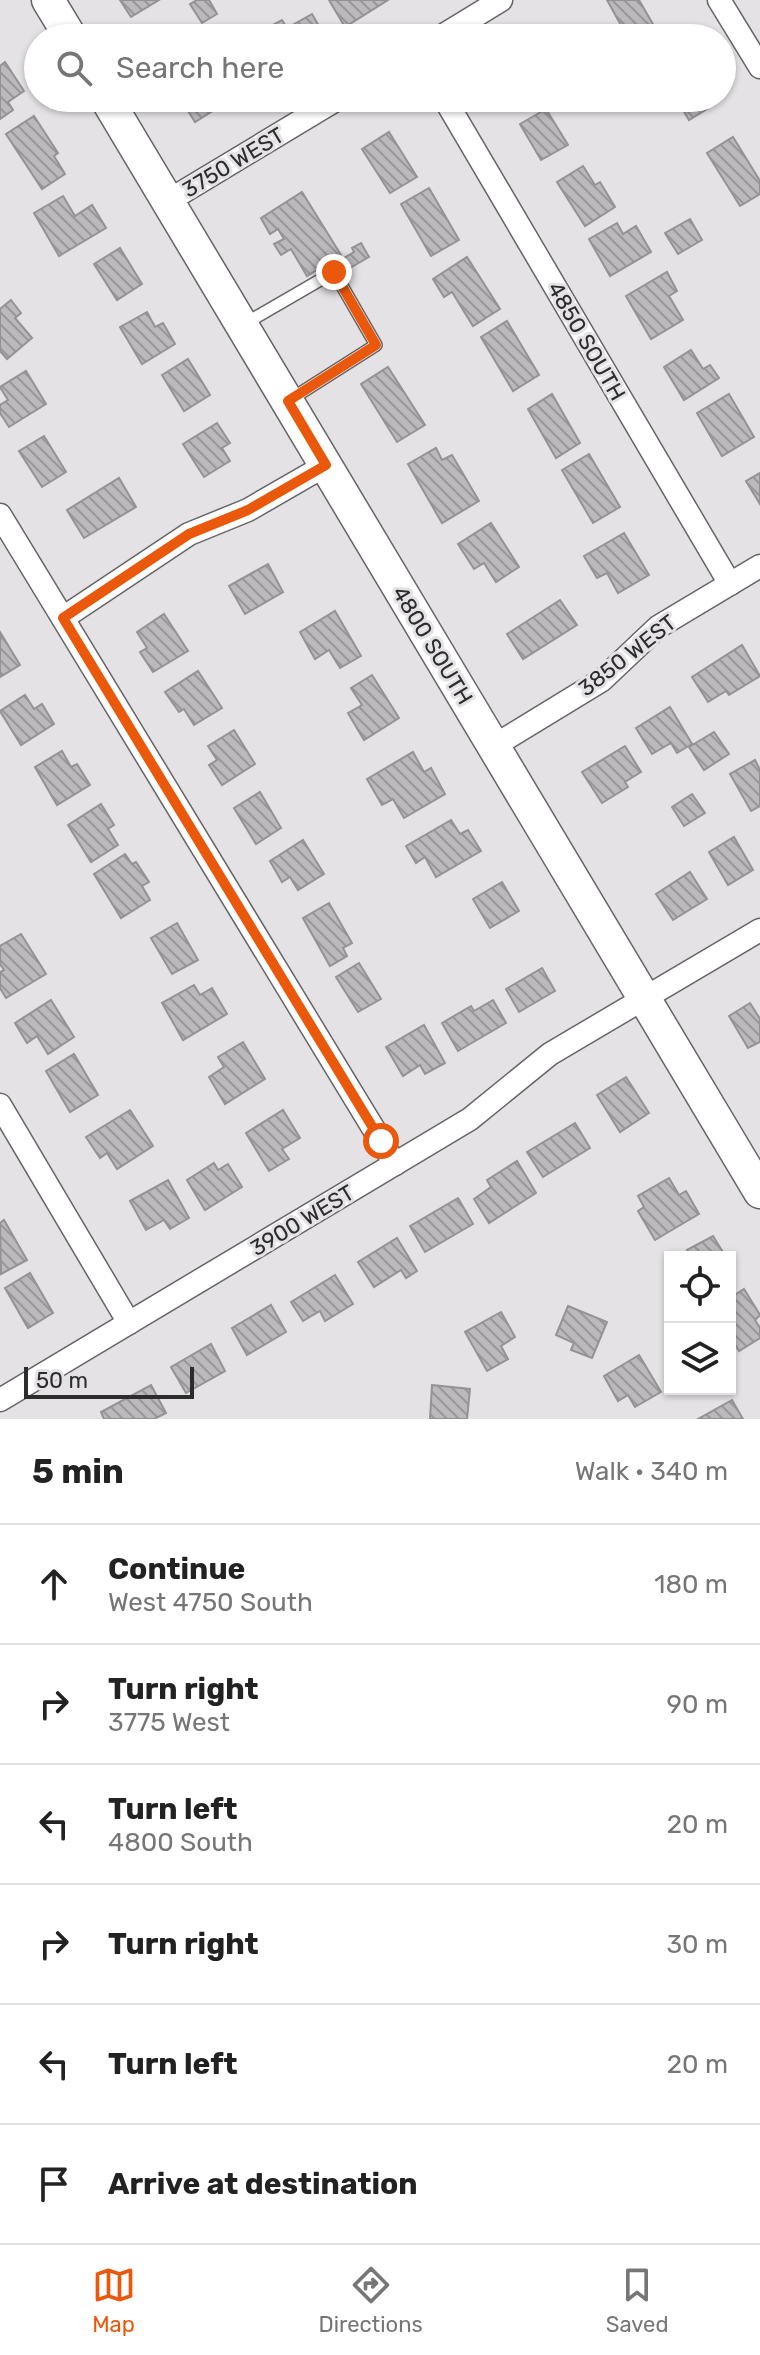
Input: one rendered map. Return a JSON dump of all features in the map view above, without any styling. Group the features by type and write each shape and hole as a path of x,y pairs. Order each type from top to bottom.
{"street":[{"path":"48,0 63,24"},
{"path":"462,24 501,0"},
{"path":"719,0 734,24"},
{"path":"736,28 760,67"},
{"name":"4800 SOUTH","path":"114,112 760,1192"},
{"name":"3750 WEST","path":"168,201 316,112"},
{"name":"4850 SOUTH","path":"452,112 730,584"},
{"path":"63,618 189,534 248,510 326,465"},
{"path":"0,515 395,1164"},
{"name":"3850 WEST","path":"494,746 602,680 658,627 760,566"},
{"name":"3900 WEST","path":"0,1400 470,1119 550,1054 760,930"},
{"path":"0,1105 129,1323"}],"lane":[{"path":"242,325 334,272 376,345 288,401"}],"building":[{"path":"120,0 159,0 131,17"},
{"path":"197,0 209,0 217,14 202,23 190,4"},
{"path":"329,0 388,0 350,24 343,24"},
{"path":"607,0 639,0 653,24 620,24"},
{"path":"312,14 318,24 294,24"},
{"path":"5,62 24,91 8,102 13,110 0,119 0,66"},
{"path":"189,112 211,112 195,122"},
{"path":"541,112 548,112 568,145 541,160 520,124"},
{"path":"684,112 702,112 689,120"},
{"path":"34,116 58,153 54,156 65,174 42,189 6,134"},
{"path":"389,132 417,177 390,193 362,149"},
{"path":"733,137 760,181 760,194 740,206 707,153"},
{"path":"583,166 595,185 600,182 615,207 585,226 557,182"},
{"path":"429,188 459,240 431,256 401,204"},
{"path":"302,192 341,255 307,276 291,249 281,255 274,244 284,239 278,229 270,234 261,218"},
{"path":"63,196 75,216 92,205 106,228 59,256 34,213"},
{"path":"690,219 702,240 678,254 665,233"},
{"path":"617,223 623,234 636,226 651,252 610,276 589,239"},
{"path":"361,243 369,257 350,268 344,258"},
{"path":"120,248 142,284 117,300 94,264"},
{"path":"467,257 500,309 473,326 452,292 444,297 433,279"},
{"path":"667,272 677,291 669,296 683,320 651,339 626,296"},
{"path":"11,300 21,313 15,318 32,338 7,359 0,351 0,309"},
{"path":"147,312 155,327 163,323 175,344 142,364 120,327"},
{"path":"507,321 539,375 513,391 481,337"},
{"path":"691,350 703,369 710,365 719,378 684,400 664,367"},
{"path":"188,359 210,395 184,411 162,375"},
{"path":"388,367 425,425 397,442 361,384"},
{"path":"26,371 46,404 9,427 0,413 0,405 8,400 0,387"},
{"path":"552,394 580,443 556,458 528,409"},
{"path":"729,394 754,437 722,456 697,413"},
{"path":"217,423 230,443 222,448 230,461 204,477 183,444"},
{"path":"44,436 66,472 42,487 19,451"},
{"path":"436,448 442,460 452,455 479,501 442,523 408,464"},
{"path":"589,454 620,507 593,523 562,470"},
{"path":"760,473 760,504 746,481"},
{"path":"119,478 136,507 84,538 67,510"},
{"path":"491,523 519,567 496,582 484,563 474,569 458,544"},
{"path":"624,533 649,575 618,593 607,573 597,578 584,556"},
{"path":"268,564 283,592 245,614 229,586"},
{"path":"560,600 577,625 523,659 507,634"},
{"path":"335,611 361,656 340,668 329,650 315,659 300,632"},
{"path":"164,614 188,651 153,672 140,652 147,648 137,632"},
{"path":"0,632 20,665 0,677"},
{"path":"742,645 760,676 729,695 726,691 708,702 692,677"},
{"path":"198,671 222,708 194,725 184,709 179,712 165,692"},
{"path":"372,675 399,718 364,740 348,713 362,705 351,688"},
{"path":"25,695 34,709 42,704 54,724 21,745 0,711"},
{"path":"670,707 692,744 677,753 671,743 652,754 636,728"},
{"path":"234,730 255,764 222,785 209,765 217,760 208,746"},
{"path":"714,732 729,754 704,770 689,747"},
{"path":"625,746 641,772 625,782 628,787 602,803 582,772"},
{"path":"62,751 71,767 77,764 90,785 57,805 35,767"},
{"path":"413,752 424,772 431,768 445,794 404,818 393,799 382,805 367,779"},
{"path":"755,760 760,770 760,806 751,811 730,774"},
{"path":"260,792 281,828 256,844 234,808"},
{"path":"692,794 705,813 684,826 672,807"},
{"path":"101,804 114,825 108,829 118,845 91,862 68,825"},
{"path":"451,820 460,834 468,830 481,851 436,877 425,857 416,863 406,846"},
{"path":"734,837 753,870 728,885 709,852"},
{"path":"303,840 324,874 298,890 290,877 282,882 270,861"},
{"path":"125,854 132,864 136,862 149,882 142,886 150,900 121,918 94,874"},
{"path":"690,872 707,899 673,920 656,894"},
{"path":"502,882 519,911 490,928 473,899"},
{"path":"329,903 352,943 343,948 347,956 330,966 303,918"},
{"path":"177,923 198,960 172,974 151,938"},
{"path":"21,934 46,974 6,998 0,988 0,972 4,970 0,964 0,946"},
{"path":"359,963 381,999 358,1012 336,977"},
{"path":"542,968 555,991 519,1012 506,989"},
{"path":"194,985 200,995 212,988 227,1014 183,1040 162,1003"},
{"path":"51,1000 74,1037 48,1054 37,1036 27,1043 15,1023"},
{"path":"493,1000 506,1023 458,1051 442,1023 471,1006 474,1011"},
{"path":"750,1003 760,1019 760,1042 748,1048 729,1016"},
{"path":"424,1025 445,1063 425,1074 420,1065 403,1076 386,1047"},
{"path":"243,1042 265,1079 225,1104 209,1077 224,1067 218,1057"},
{"path":"74,1054 98,1095 70,1112 46,1071"},
{"path":"626,1077 649,1113 620,1132 597,1095"},
{"path":"130,1110 153,1146 117,1169 107,1153 100,1158 86,1137"},
{"path":"283,1110 300,1138 282,1149 289,1159 269,1171 246,1133"},
{"path":"575,1123 590,1148 543,1177 527,1152"},
{"path":"517,1161 536,1193 489,1223 474,1199 491,1187 487,1180"},
{"path":"214,1163 218,1170 228,1164 242,1187 205,1210 187,1180"},
{"path":"669,1178 679,1195 686,1191 699,1214 655,1240 638,1211 644,1207 638,1196"},
{"path":"168,1180 189,1218 170,1229 164,1220 146,1230 130,1201"},
{"path":"458,1198 473,1224 425,1252 410,1226"},
{"path":"4,1220 27,1260 1,1274 0,1223"},
{"path":"713,1236 722,1251 688,1251"},
{"path":"397,1238 417,1271 406,1278 401,1270 374,1287 358,1262"},
{"path":"30,1273 53,1313 28,1328 5,1288"},
{"path":"335,1275 353,1304 325,1321 320,1311 303,1321 291,1302"},
{"path":"744,1289 760,1315 755,1320 760,1328 760,1338 739,1351 736,1346 736,1294"},
{"path":"271,1305 286,1332 247,1355 232,1328"},
{"path":"568,1306 607,1322 592,1358 571,1350 574,1343 556,1335"},
{"path":"501,1312 515,1337 501,1346 508,1359 487,1371 465,1332"},
{"path":"211,1344 225,1371 186,1393 171,1367"},
{"path":"639,1355 661,1392 635,1407 628,1395 618,1401 604,1376"},
{"path":"151,1385 166,1413 154,1419 104,1419 101,1412"},
{"path":"432,1385 470,1389 467,1419 430,1419"},
{"path":"732,1400 743,1419 698,1419"}],"route":[{"path":"334,272 376,345 288,401 326,465 248,510 189,534 63,618 381,1141"}]}
